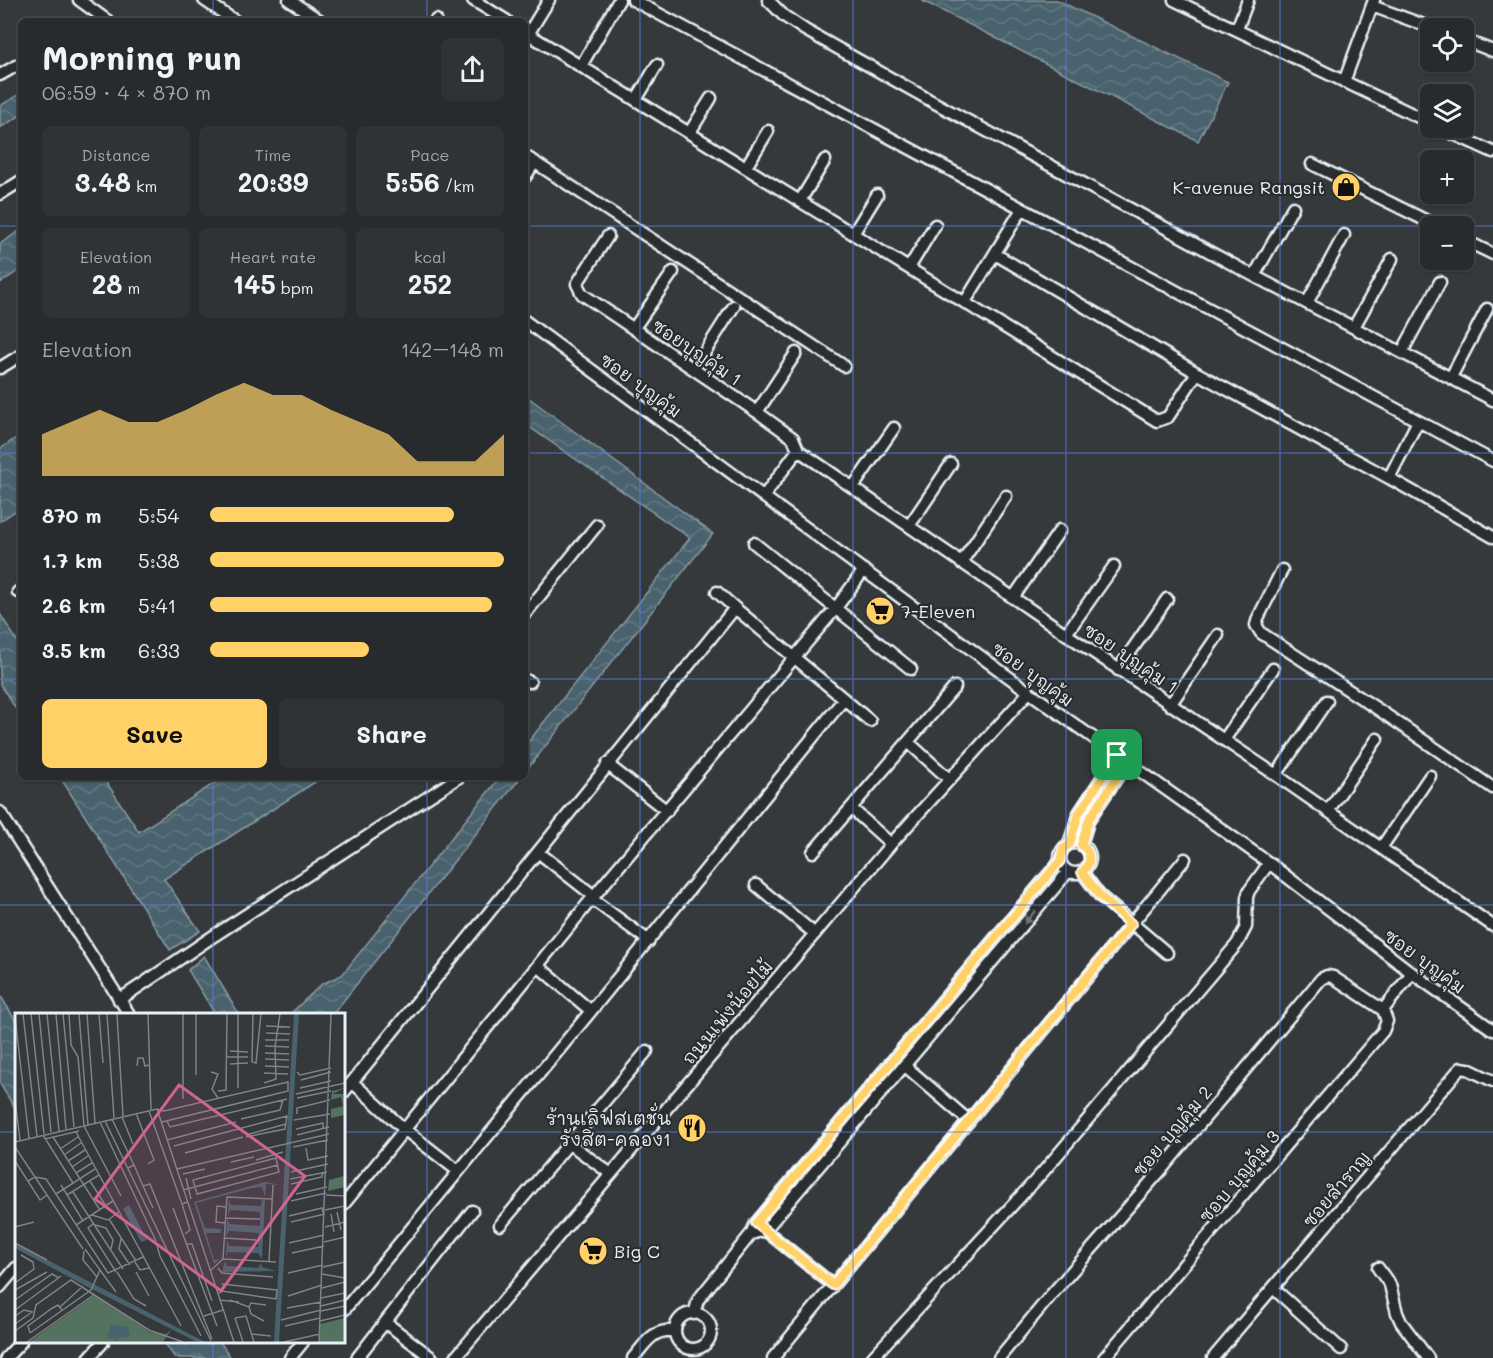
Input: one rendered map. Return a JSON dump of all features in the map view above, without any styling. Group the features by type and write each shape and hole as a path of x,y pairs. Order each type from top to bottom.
{"street":[{"path":"79,0 104,18"},
{"path":"204,0 231,18"},
{"path":"289,0 316,18"},
{"path":"474,0 502,18"},
{"path":"528,30 549,0"},
{"path":"581,66 619,0"},
{"path":"633,0 1493,461"},
{"path":"768,0 784,16 805,30 1254,276 1493,400"},
{"path":"1174,0 1420,118"},
{"path":"1237,29 1248,0"},
{"path":"1344,82 1373,3 1420,23"},
{"path":"528,34 1157,421 1168,417 1197,373"},
{"path":"1474,44 1493,51"},
{"path":"0,75 18,65"},
{"path":"636,100 657,66"},
{"path":"690,132 711,98"},
{"path":"746,167 768,131"},
{"path":"1462,138 1493,152"},
{"path":"530,159 844,366"},
{"path":"800,201 825,160"},
{"path":"1311,164 1420,218"},
{"path":"0,194 18,183"},
{"path":"854,234 877,195"},
{"path":"1254,276 1293,207"},
{"path":"965,302 1022,209"},
{"path":"909,268 935,225"},
{"path":"1307,303 1344,235"},
{"name":"ซอยบุญคุ้ม 1","path":"608,236 577,284 582,294 757,412 793,438 798,450"},
{"path":"1474,245 1493,254"},
{"path":"995,254 1197,373 1493,537"},
{"path":"1354,327 1392,259"},
{"path":"634,328 672,272"},
{"path":"1402,352 1440,282"},
{"path":"694,369 734,306"},
{"path":"1450,377 1487,309"},
{"name":"ซอย บุญคุ้ม","path":"528,323 1029,692 1269,863 1412,973 1493,1030"},
{"path":"757,412 796,353"},
{"path":"0,368 18,357"},
{"path":"1389,478 1418,421"},
{"path":"853,488 894,428"},
{"path":"764,496 798,450"},
{"name":"ซอย บุญคุ้ม 1","path":"798,450 1118,670 1276,775 1493,926"},
{"path":"909,526 951,464"},
{"path":"961,562 1006,496"},
{"path":"528,610 597,525"},
{"path":"1013,598 1060,530"},
{"path":"754,543 911,669"},
{"path":"1066,634 1114,566"},
{"path":"345,1203 593,897 836,608 864,570"},
{"path":"1282,570 1258,618 1256,625 1260,633 1379,710 1493,788"},
{"path":"717,592 870,721"},
{"path":"1118,670 1167,599"},
{"path":"345,1091 735,608"},
{"path":"1170,705 1218,636"},
{"path":"1224,740 1273,669"},
{"path":"813,852 955,687"},
{"name":"ถนนเพ่งน้อยไม้","path":"455,1358 891,844 1029,692"},
{"path":"345,1309 649,941 844,699"},
{"path":"1276,775 1327,701"},
{"path":"1328,811 1377,739"},
{"path":"908,742 949,778"},
{"path":"761,1227 1060,861 1063,849 1070,844 1079,813 1117,755"},
{"path":"1081,845 1089,819 1127,763"},
{"path":"607,764 667,811"},
{"path":"1380,848 1430,776"},
{"path":"119,1000 454,780"},
{"path":"851,808 891,844"},
{"path":"0,812 128,1013"},
{"path":"1060,861 1068,872 1082,872 1089,865 1088,851 1081,845 1070,844"},
{"path":"537,852 649,941"},
{"path":"773,1358 1185,859"},
{"path":"872,1358 1043,1172 1237,944 1246,927 1249,891 1269,863"},
{"path":"694,1314 698,1300 751,1234 761,1227 904,1065 1068,872"},
{"path":"1082,872 1100,896 1167,952"},
{"path":"756,885 815,934"},
{"path":"538,966 591,1011"},
{"path":"1383,1010 1412,973"},
{"name":"ซอย บุญคุ้ม 2","path":"999,1358 1051,1294 1170,1160 1321,980 1329,975 1383,1010"},
{"name":"ซอบ บุญคุ้ม 3","path":"1104,1358 1383,1031 1387,1021 1383,1010"},
{"path":"500,1225 647,1051"},
{"path":"904,1065 969,1121"},
{"name":"ซอยสำราญ","path":"1213,1358 1461,1068 1493,1080"},
{"path":"352,1082 458,1172"},
{"path":"570,1144 610,1174"},
{"path":"357,1358 472,1211"},
{"path":"761,1227 833,1285"},
{"path":"1378,1268 1390,1285 1401,1322 1428,1358"},
{"path":"0,1287 15,1269"},
{"path":"1273,1288 1341,1349"},
{"path":"690,1352 708,1340 710,1326 703,1317 694,1314 682,1317 675,1331 680,1344 690,1352 708,1358"},
{"path":"385,1322 432,1358"},
{"path":"633,1358 652,1336 660,1331 675,1331"},
{"path":"6,1358 19,1343"},
{"path":"88,1358 101,1343"},
{"path":"291,1358 302,1343"}],"water":[{"path":"921,0 1057,0 1228,82 1198,141"},
{"path":"18,95 18,117 0,128 0,106"},
{"path":"18,232 18,271 0,283 0,244"},
{"path":"528,397 713,534 528,768 528,742 690,538 528,426"},
{"path":"18,437 18,509 0,521 0,449"},
{"path":"0,614 18,642 18,712 0,684"},
{"path":"62,780 105,780 139,832 219,780 318,780 164,879 200,931 170,950"},
{"path":"498,780 519,780 334,1013 291,1013 322,984 342,975"},
{"path":"204,956 238,1013 214,1013 188,970"},
{"path":"0,995 15,1019 15,1108 0,1084"},
{"path":"165,1343 221,1343 231,1358 175,1358"}],"place":[{"name":"K-avenue Rangsit","path":"1346,187"},
{"name":"7-Eleven","path":"880,611"},
{"name":"ร้านเลิฟสเตชั่น รังสิต-คลอง1","path":"692,1128"},
{"name":"Big C","path":"593,1251"}],"route":[{"path":"1117,755 1127,763 1089,819 1081,845 1088,851 1090,860 1089,865 1082,872 1100,896 1131,924 833,1285 756,1223 1060,861 1063,849 1070,844 1079,813 1117,755"}]}
